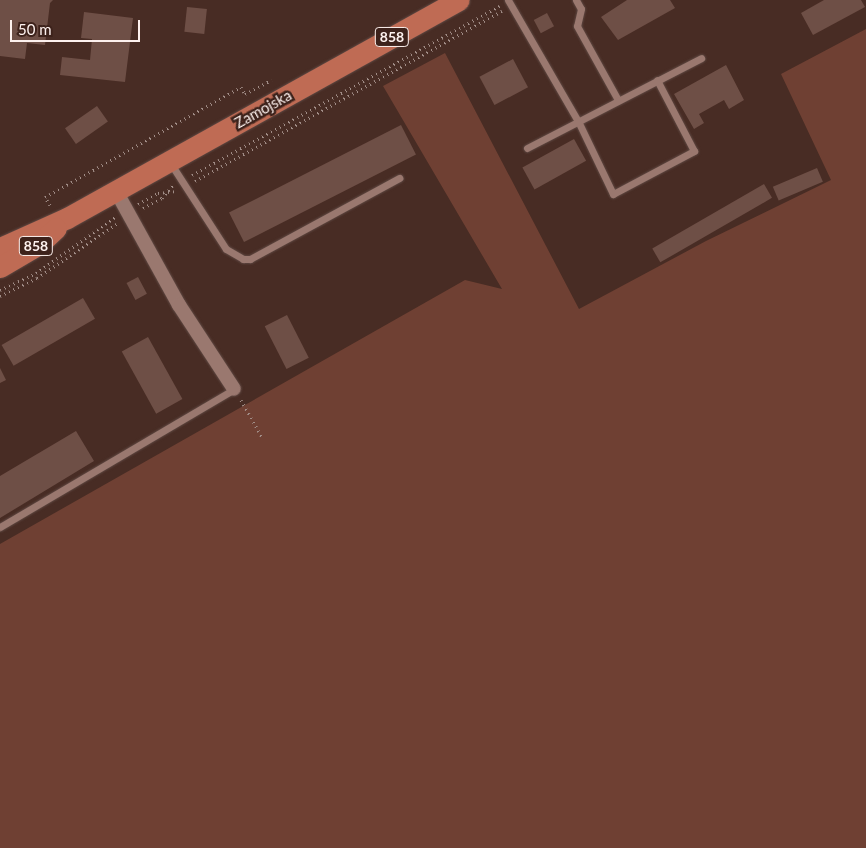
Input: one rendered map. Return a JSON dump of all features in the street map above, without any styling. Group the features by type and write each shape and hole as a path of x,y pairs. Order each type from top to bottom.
{"main road":[{"name":"Zamojska","path":"0,248 67,218 458,0"},
{"name":"Zamojska","path":"0,268 39,244 67,218"}],"street":[{"path":"116,191 179,305 234,389"}],"lane":[{"path":"576,0 581,9 577,26 618,100"},
{"path":"510,2 578,121 613,194 694,151 657,80"},
{"path":"527,148 701,58"},
{"path":"169,161 226,249 250,260 399,178"},
{"path":"0,527 234,389"}],"path":[{"path":"0,290 36,273 129,212 510,2"},
{"path":"165,193 510,2"},
{"path":"44,213 52,209 45,197 241,88 245,94 280,76"},
{"path":"0,296 37,278 129,212"},
{"path":"234,389 262,437"}],"shaded area":[{"path":"866,29 866,848 0,848 0,544 465,280 502,289 383,86 445,53 579,309 706,241 831,180 781,74"}],"building":[{"path":"0,0 53,0 50,3 45,45 27,43 25,59 0,56"},
{"path":"627,0 670,0 675,8 618,40 601,17"},
{"path":"824,0 861,0 865,7 813,35 801,13"},
{"path":"187,7 207,9 204,34 184,32"},
{"path":"84,12 133,18 125,82 60,75 62,57 90,60 92,39 81,38"},
{"path":"547,13 554,26 541,33 534,20"},
{"path":"513,59 528,87 494,105 479,77"},
{"path":"726,65 744,100 729,109 724,100 699,114 704,123 694,129 674,94"},
{"path":"97,106 108,122 76,144 65,128"},
{"path":"401,125 416,154 244,242 229,213"},
{"path":"574,139 586,161 535,189 522,168"},
{"path":"817,168 823,182 779,201 773,187"},
{"path":"764,184 772,198 660,262 652,248"},
{"path":"138,277 147,294 135,300 127,283"},
{"path":"83,298 95,319 14,366 2,345"},
{"path":"287,315 309,358 287,369 265,326"},
{"path":"148,337 182,399 156,414 122,352"},
{"path":"0,368 6,380 0,383"},
{"path":"76,431 94,461 0,518 0,476"}]}
